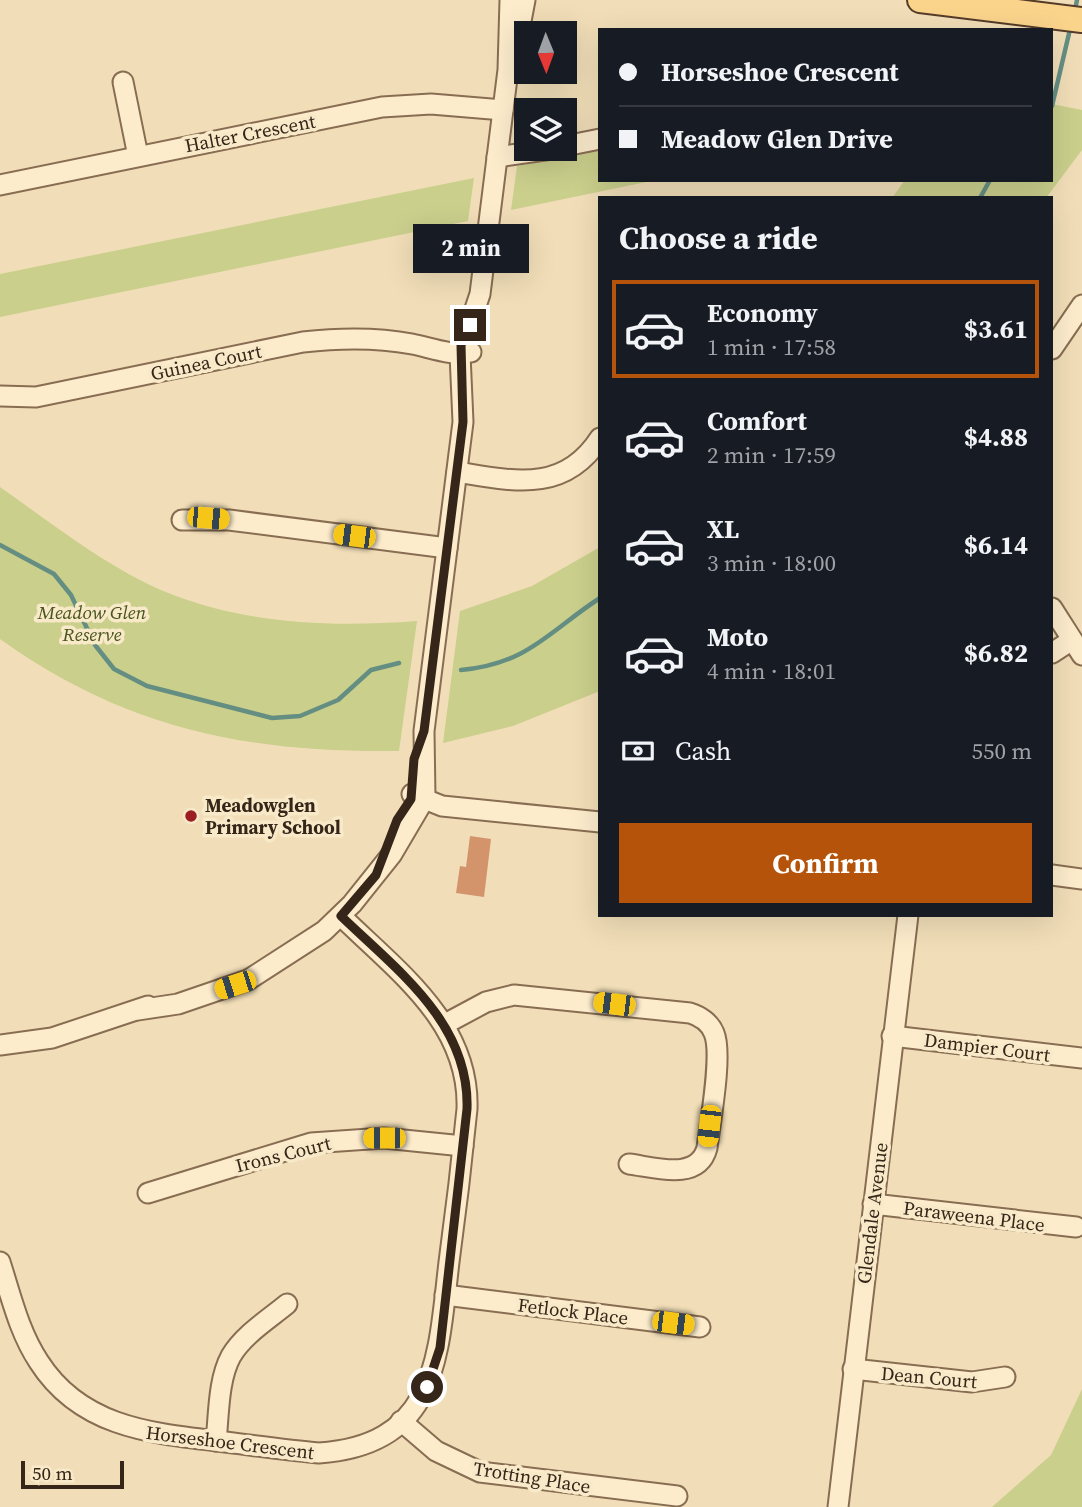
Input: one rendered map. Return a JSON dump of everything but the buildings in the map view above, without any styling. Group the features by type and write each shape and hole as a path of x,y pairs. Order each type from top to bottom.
{"main road":[{"path":"920,0 1073,19"}],"street":[{"path":"421,795 414,759 424,731 463,422 473,388 464,350 481,328 480,294 508,70 510,0"},
{"path":"508,70 519,37 525,0"},
{"path":"123,82 138,156"},
{"name":"Halter Crescent","path":"0,185 382,107 431,104 503,110"},
{"path":"577,144 598,139"},
{"path":"497,157 514,155"},
{"path":"1053,348 1082,305"},
{"name":"Guinea Court","path":"0,396 36,397 324,340 360,338 464,350"},
{"path":"457,472 520,481 551,478 586,457 598,441"},
{"path":"182,520 229,520 447,548"},
{"path":"1053,610 1077,648 1053,653"},
{"path":"421,795 512,811 598,822"},
{"path":"0,1058 24,1053 52,1038 138,1010 178,1004 235,985 274,964 306,944 341,916 376,875 394,827 421,795"},
{"path":"1053,875 1082,879"},
{"name":"Horseshoe Crescent","path":"2,1275 34,1354 50,1377 75,1401 101,1418 136,1431 296,1451 337,1452 375,1440 401,1420 422,1397 432,1376 440,1348 464,1146 467,1085 462,1058 444,1024 426,1000 341,916"},
{"name":"Glendale Avenue","path":"838,1507 907,917"},
{"path":"444,1024 486,1002 528,995 690,1013 706,1022 715,1034 718,1052 707,1148 703,1159 694,1166 677,1171 629,1164"},
{"name":"Dampier Court","path":"892,1036 1082,1058"},
{"path":"0,1045 52,1038"},
{"name":"Irons Court","path":"148,1193 289,1148 324,1141 384,1138 464,1146"},
{"name":"Paraweena Place","path":"873,1204 1076,1227"},
{"name":"Fetlock Place","path":"445,1295 700,1326"},
{"path":"216,1441 223,1382 231,1356 239,1345 287,1304"},
{"name":"Dean Court","path":"853,1369 972,1382 1005,1377"},
{"name":"Trotting Place","path":"401,1420 436,1451 480,1472 677,1496"}],"green space":[{"path":"1053,104 1082,110 1082,150 1048,196 893,196 904,182 1053,182"},
{"path":"598,150 598,182 646,182 511,210 517,166 543,161 577,161 577,154"},
{"path":"474,178 468,221 0,317 0,274"},
{"name":"Meadow Glen Reserve","path":"0,487 130,575 206,606 295,622 355,624 417,621 399,751 290,747 190,730 142,715 94,695 47,670 0,639"},
{"path":"598,548 598,692 513,726 443,743 460,611 532,586"},
{"path":"1082,1389 1082,1507 992,1507 1051,1455"}],"waterway":[{"path":"1075,10 1077,0"},
{"path":"1053,102 1071,25"},
{"path":"981,196 989,182"},
{"path":"0,545 54,574 71,595 95,645 114,669 147,686 272,718 300,716 338,700 371,670 399,663"},
{"path":"461,670 484,667 521,653 598,599"}],"place":[{"name":"Meadowglen Primary School","path":"191,816"}],"route":[{"path":"427,1387 440,1348 467,1109 465,1073 457,1045 435,1010 341,916 376,875 398,818 411,799 414,759 424,731 463,422 463,375 459,359 461,345 470,325"}]}
